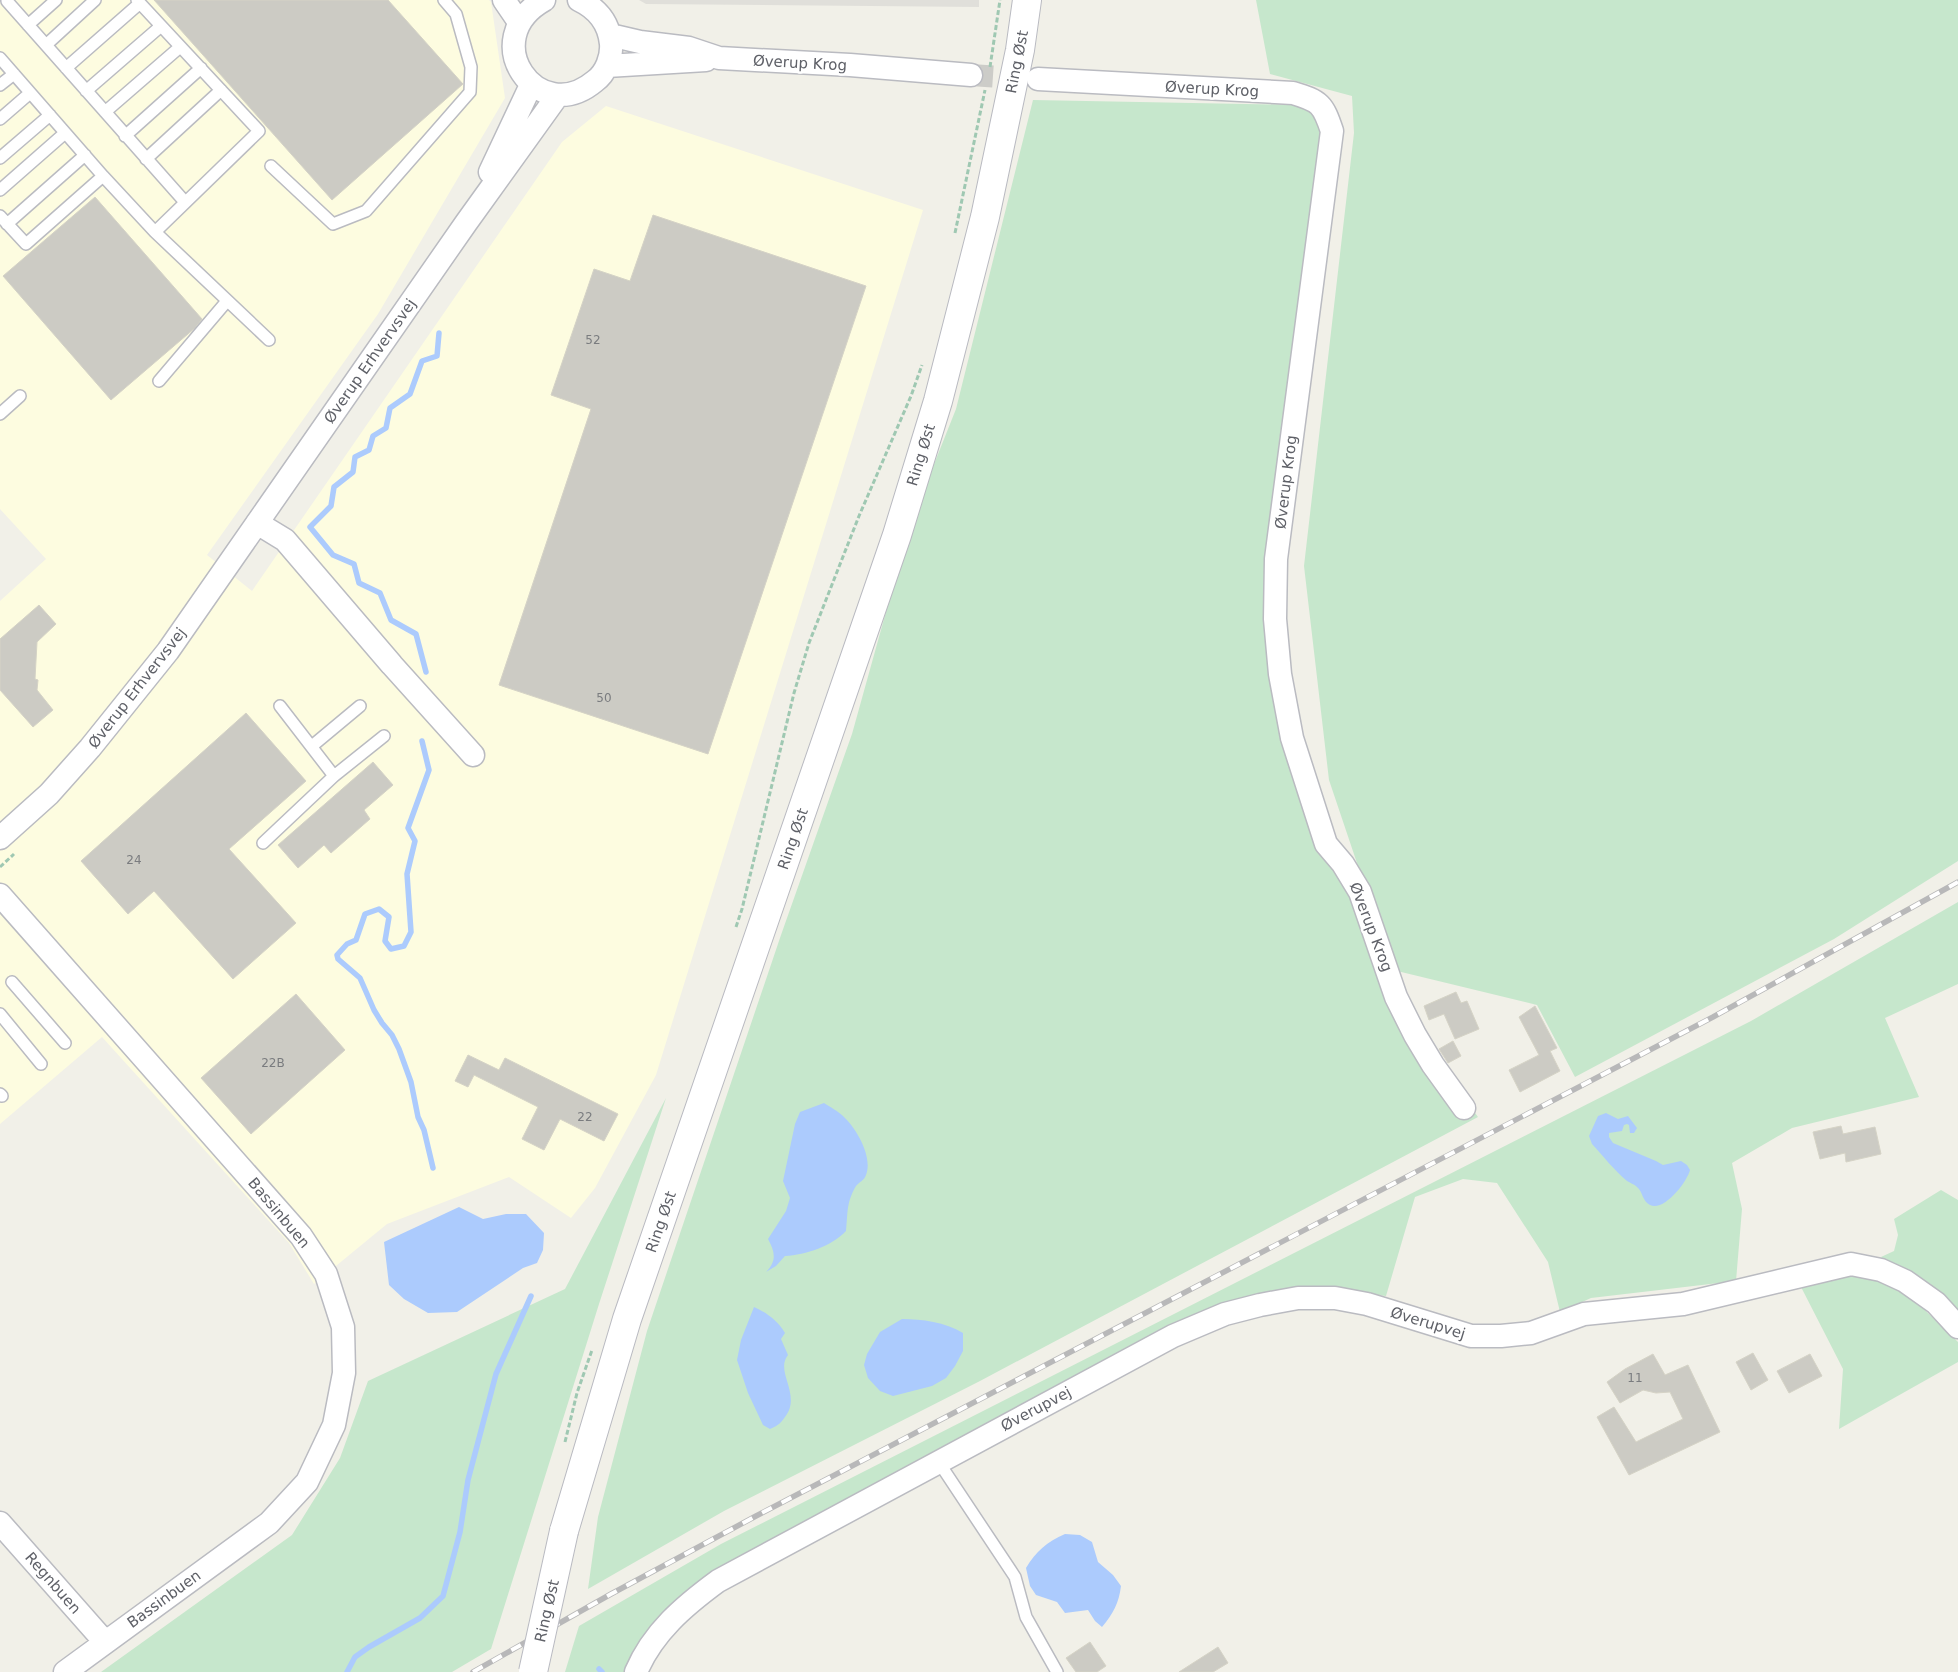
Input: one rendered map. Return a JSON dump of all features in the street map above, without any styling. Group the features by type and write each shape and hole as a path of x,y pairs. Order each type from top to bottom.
{"main road":[{"name":"Ring Øst","path":"533,1672 564,1531 628,1319 903,517 938,401 984,217 1020,50 1027,0"}],"street":[{"path":"504,0 519,22"},
{"path":"543,0 529,9 519,22 514,35 514,56 522,74 531,84 544,92 558,95 573,94 587,88 599,78 607,66 611,50 610,35 604,19 592,6 579,0"},
{"name":"Øverup Krog","path":"610,35 640,42 689,48 719,58"},
{"name":"Øverup Krog","path":"607,66 689,62 719,58 850,65 982,77"},
{"name":"Øverup Krog","path":"1038,79 1293,93 1313,99 1326,111 1332,131 1276,559 1275,619 1280,674 1292,738 1326,844 1343,864 1360,892 1396,997 1415,1034 1464,1108"},
{"name":"Øverup Erhvervsvej","path":"466,223 531,84"},
{"name":"Øverup Erhvervsvej","path":"0,838 49,794 90,748 168,651 466,223 558,95"},
{"path":"257,523 285,540 392,665 473,755"},
{"name":"Bassinbuen","path":"0,895 301,1236 326,1274 343,1327 344,1373 334,1425 307,1482 269,1523 65,1672"},
{"name":"Øverupvej","path":"636,1672 661,1630 686,1605 718,1581 1173,1336 1225,1314 1298,1298 1334,1298 1367,1304 1471,1336 1501,1336 1531,1333 1584,1314 1683,1304 1851,1264 1881,1270 1906,1281 1936,1303 1958,1326"},
{"name":"Regnbuen","path":"0,1523 105,1642"}],"lane":[{"path":"28,25 56,0"},
{"path":"46,45 95,0"},
{"path":"271,166 333,224 366,211 470,92 471,66 456,14 444,0"},
{"path":"66,68 138,1 259,131 155,232"},
{"path":"5,3 28,25 185,202"},
{"path":"86,91 161,26"},
{"path":"105,112 180,47"},
{"path":"0,58 103,176 155,232 269,340"},
{"path":"126,136 201,68"},
{"path":"0,85 14,74"},
{"path":"146,160 220,90"},
{"path":"0,119 30,92"},
{"path":"0,158 50,115"},
{"path":"0,190 65,133"},
{"path":"85,155 4,220 26,244 103,176"},
{"path":"159,381 227,301"},
{"path":"0,414 20,396"},
{"path":"280,706 334,776"},
{"path":"312,746 360,706"},
{"path":"263,843 334,776 384,736"},
{"path":"12,982 65,1043"},
{"path":"0,1014 41,1064"},
{"path":"938,1461 1015,1577 1026,1617 1057,1672"}],"path":[{"path":"954,238 982,77 1000,0"},
{"path":"735,928 742,910 794,693 809,643 859,516 911,396 923,360"},
{"path":"563,1448 577,1393 593,1347"}],"shaded area":[{"path":"0,0 489,0 491,2 505,98 378,314 207,555 252,591 562,142 606,106 923,210 656,1075 595,1188 571,1218 509,1177 387,1224 314,1284 289,1243 102,1037 0,1124 0,601 46,559 0,509"},
{"path":"639,0 979,0 979,7 646,4"},
{"path":"1256,0 1958,0 1958,861 1834,939 1575,1077 1537,1005 1393,970 1329,780 1304,566 1354,133 1352,96 1270,74"},
{"path":"1033,100 1306,105 1317,116 1321,133 1279,443 1265,610 1339,866 1392,997 1478,1117 980,1381 724,1511 588,1589 598,1517 647,1331 781,935 852,734 911,522 956,409"},
{"path":"1958,902 1958,984 1885,1018 1919,1097 1792,1128 1732,1163 1742,1209 1736,1281 1591,1298 1560,1312 1548,1262 1497,1183 1463,1179 1415,1197 1386,1296 1324,1289 1224,1306 710,1576 648,1630 625,1672 565,1672 579,1626 721,1544 1751,1021"},
{"path":"666,1098 491,1649 452,1672 101,1672 292,1535 340,1458 368,1381 565,1289"},
{"path":"1941,1190 1958,1200 1958,1314 1907,1273 1881,1257 1894,1251 1898,1235 1894,1219"},
{"path":"1850,1273 1884,1279 1905,1291 1958,1342 1958,1362 1839,1429 1843,1369 1800,1285"}],"water":[{"path":"824,1103 843,1116 858,1136 867,1160 868,1168 866,1175 856,1186 850,1198 846,1231 834,1241 818,1249 785,1256 776,1266 766,1272 772,1264 774,1256 768,1239 786,1211 790,1198 783,1181 795,1124 800,1112"},
{"path":"1606,1113 1618,1119 1628,1116 1637,1128 1634,1133 1630,1133 1629,1125 1627,1124 1624,1125 1622,1131 1609,1133 1613,1143 1663,1165 1681,1161 1687,1165 1690,1170 1684,1182 1674,1195 1662,1204 1656,1206 1647,1203 1639,1189 1622,1177 1592,1144 1589,1136 1598,1116"},
{"path":"459,1207 483,1219 506,1214 526,1214 544,1233 543,1250 537,1263 523,1268 457,1312 428,1313 404,1299 389,1285 384,1242"},
{"path":"754,1307 772,1318 785,1333 781,1339 788,1355 784,1368 790,1390 790,1406 782,1421 770,1429 763,1425 748,1393 737,1360 741,1340"},
{"path":"902,1319 933,1322 956,1329 963,1333 963,1351 946,1378 932,1386 893,1396 880,1391 868,1378 864,1365 867,1354 880,1332"},
{"path":"1065,1534 1080,1535 1092,1542 1098,1562 1113,1575 1121,1586 1115,1608 1102,1627 1095,1621 1088,1610 1065,1613 1057,1602 1036,1595 1030,1586 1026,1568 1030,1562 1042,1548"}],"building":[{"path":"154,0 388,0 463,84 332,200"},
{"path":"95,197 202,319 195,328 111,400 3,276"},
{"path":"653,215 866,286 708,754 499,685 591,409 551,395 594,269 630,281"},
{"path":"39,605 56,624 37,642 35,679 38,680 37,690 53,710 33,727 0,690 0,639"},
{"path":"246,713 306,781 229,849 296,923 233,979 154,891 128,914 81,861"},
{"path":"373,762 393,785 364,810 370,819 331,853 324,845 298,868 278,845"},
{"path":"1456,992 1461,1003 1467,1001 1479,1029 1455,1039 1444,1014 1429,1020 1424,1006"},
{"path":"296,994 345,1050 251,1134 201,1078"},
{"path":"1535,1006 1557,1048 1550,1051 1560,1071 1520,1092 1509,1070 1539,1055 1519,1017"},
{"path":"1453,1041 1461,1056 1448,1063 1439,1049"},
{"path":"468,1055 499,1070 505,1058 618,1114 604,1141 560,1119 544,1150 522,1139 538,1107 474,1075 468,1087 455,1081"},
{"path":"1841,1126 1843,1134 1875,1127 1881,1154 1846,1162 1845,1153 1820,1159 1813,1132"},
{"path":"1753,1353 1768,1380 1751,1390 1736,1362"},
{"path":"1653,1354 1665,1375 1688,1365 1720,1432 1629,1475 1597,1417 1614,1407 1636,1442 1683,1419 1670,1392 1656,1393 1643,1390 1620,1403 1607,1382 1625,1369"},
{"path":"1810,1354 1822,1376 1789,1393 1777,1371"},
{"path":"1090,1642 1106,1666 1097,1672 1076,1672 1066,1658"},
{"path":"1218,1647 1228,1663 1213,1672 1179,1672"}],"waterway":[{"path":"426,672 416,634 391,620 380,593 359,583 354,564 333,555 310,527 331,506 334,487 353,472 355,457 369,450 373,436 386,428 390,408 410,394 422,361 437,356 439,333"},
{"path":"422,741 429,770 408,828 415,841 407,874 411,932 404,946 391,949 385,941 389,917 379,909 365,914 356,940 347,944 337,955 338,959 360,978 374,1010 392,1035 399,1049 411,1082 418,1117 424,1130 433,1168"},
{"path":"347,1672 355,1657 420,1618 443,1596 460,1532 468,1480 496,1374 531,1296"},
{"path":"599,1669 602,1672"}],"tunnel":[{"path":"971,75 1030,79"}],"railway":[{"path":"473,1672 611,1594 756,1516 1713,1017 1958,882"}]}
